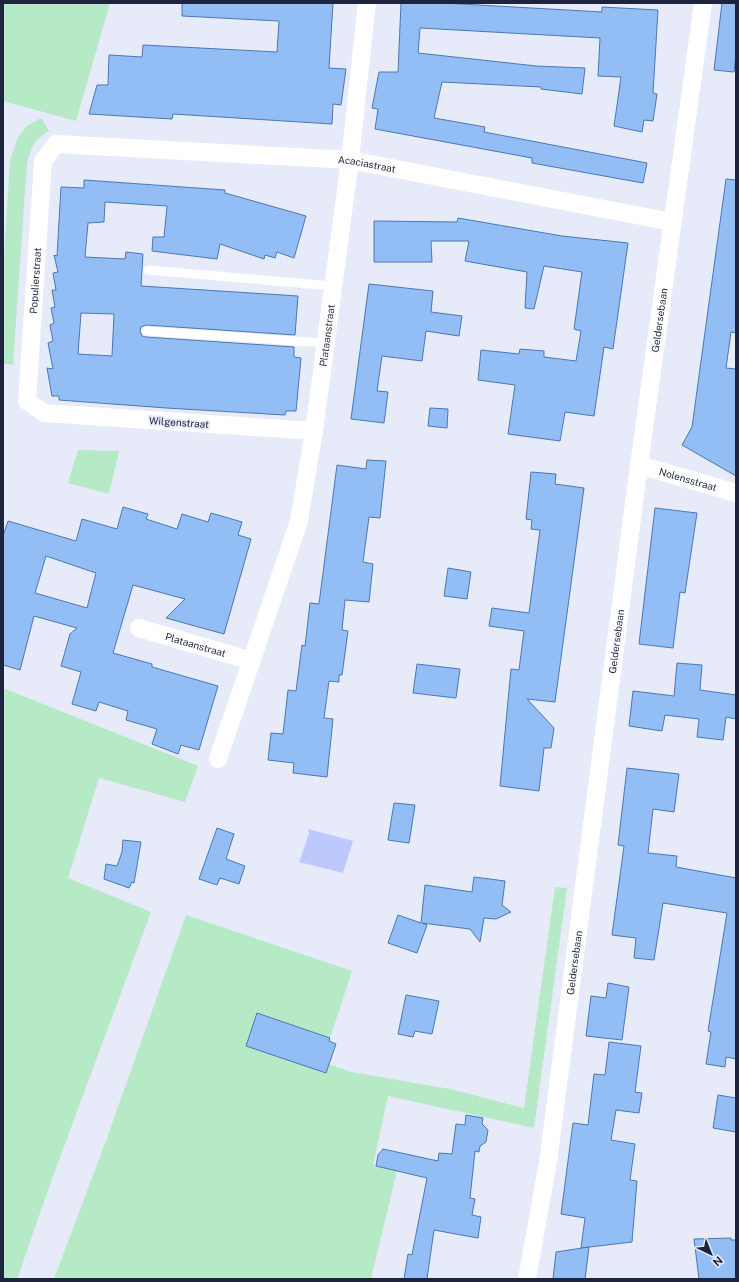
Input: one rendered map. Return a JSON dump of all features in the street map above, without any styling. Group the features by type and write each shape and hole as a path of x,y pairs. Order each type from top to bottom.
{"street":[{"name":"Plataanstraat","path":"218,759 299,521 314,432 334,286 350,160 367,3"},
{"name":"Geldersebaan","path":"527,1279 548,1162 639,465 703,3"},
{"name":"Acaciastraat","path":"56,144 350,160 672,222"},
{"name":"Populierstraat","path":"44,413 28,401 43,161 56,144"},
{"name":"Wilgenstraat","path":"44,413 314,432"},
{"name":"Nolensstraat","path":"639,465 736,493"},
{"name":"Plataanstraat","path":"139,628 252,661"}],"lane":[{"path":"148,270 334,286"},
{"path":"146,331 326,343"}],"green space":[{"path":"3,3 110,3 76,121 3,101"},
{"path":"41,118 49,131 36,141 30,152 27,163 13,365 3,363 3,272 10,160 18,137 27,126"},
{"path":"78,450 119,451 109,494 68,483"},
{"path":"3,688 198,766 185,802 99,778 68,878 151,912 52,1179 17,1279 3,1279"},
{"path":"555,887 567,888 534,1128 388,1096 373,1165 397,1171 371,1279 54,1279 107,1138 186,915 352,971 322,1062 351,1072 450,1089 524,1108"}],"water":[{"path":"308,829 353,841 343,873 299,862 309,834"}],"building":[{"path":"182,3 333,3 329,68 346,69 341,105 333,104 332,124 173,114 172,119 89,114 97,85 108,85 109,55 142,57 143,45 277,52 279,21 182,16"},
{"path":"401,3 443,3 602,12 602,7 658,10 653,93 657,94 653,121 644,120 642,132 614,126 621,77 598,76 600,38 420,28 418,53 536,66 585,68 582,94 541,89 541,87 442,82 434,118 485,127 484,132 647,163 643,183 532,163 532,158 375,129 378,109 372,108 379,72 398,72"},
{"path":"722,3 736,3 736,55 734,72 714,70"},
{"path":"726,179 736,180 736,333 731,332 726,368 736,369 736,476 682,445 692,427"},
{"path":"84,180 225,190 225,193 306,216 294,258 277,252 275,258 265,255 264,259 220,244 217,259 152,251 153,237 164,237 167,206 105,202 104,222 88,223 85,257 125,259 126,252 143,254 141,286 298,296 295,335 146,325 141,327 140,331 142,336 146,337 294,347 294,357 301,358 296,411 286,411 285,415 166,408 59,400 59,396 52,396 47,368 53,369 48,343 53,341 50,325 54,323 51,308 55,307 52,290 56,290 53,273 58,272 54,255 57,256 61,187 84,188","holes":["81,313 114,314 112,356 78,354"]},
{"path":"458,218 562,236 628,243 613,349 604,347 594,416 565,412 560,441 508,434 515,385 478,380 481,350 519,354 520,349 544,351 544,357 576,361 581,331 574,329 582,272 544,266 534,309 525,308 527,272 465,261 469,241 431,241 432,262 374,262 374,221 457,222"},
{"path":"369,284 433,291 431,312 462,316 459,336 426,331 422,361 382,356 377,391 388,392 384,423 351,419"},
{"path":"430,408 448,409 447,428 428,426"},
{"path":"367,460 386,461 380,518 369,517 363,562 373,564 369,602 345,600 342,630 348,631 342,675 339,675 339,682 329,681 324,718 333,719 327,777 293,773 294,763 268,760 271,733 283,734 288,690 296,691 302,645 305,646 310,603 319,604 337,465 366,469"},
{"path":"531,472 556,474 555,484 584,488 555,702 527,699 554,728 551,748 544,748 539,791 500,786 511,669 519,670 524,631 489,626 492,608 529,613 540,530 531,529 532,520 526,519"},
{"path":"123,507 148,514 146,519 177,529 182,514 208,522 211,513 242,522 238,535 251,539 224,634 166,618 185,599 133,585 113,653 152,664 152,667 218,686 199,750 181,745 178,754 152,744 157,729 126,720 128,711 99,702 96,711 72,704 81,672 61,666 70,634 77,628 34,616 20,670 3,665 3,536 8,521 76,541 82,519 117,529","holes":["46,556 96,573 87,608 35,593"]},
{"path":"655,508 697,513 685,593 680,592 673,648 639,644"},
{"path":"448,568 471,572 467,599 444,596"},
{"path":"677,663 702,665 700,690 736,695 736,719 726,717 723,740 697,737 699,719 665,715 662,731 629,726 633,691 674,696"},
{"path":"417,664 460,669 456,698 413,693"},
{"path":"627,768 679,774 674,812 653,809 648,853 677,856 676,867 736,878 736,1059 726,1057 725,1067 706,1064 711,1032 708,1031 727,913 663,903 654,960 634,958 636,938 612,935 624,846 618,845"},
{"path":"394,803 415,805 409,843 388,840"},
{"path":"217,828 234,834 226,859 245,866 239,884 220,878 217,885 199,879"},
{"path":"123,840 141,842 134,883 132,882 129,888 104,879 106,864 117,866 122,852"},
{"path":"474,877 505,881 502,905 511,912 496,919 484,918 480,942 470,929 422,923 427,925 417,953 388,943 398,915 421,923 425,885 472,892"},
{"path":"608,983 629,987 622,1040 586,1036 591,996 606,998"},
{"path":"406,995 439,1001 432,1034 415,1031 413,1037 398,1034"},
{"path":"257,1013 330,1038 329,1041 336,1044 326,1073 246,1046"},
{"path":"609,1042 641,1046 635,1092 642,1093 639,1113 616,1110 611,1140 635,1144 630,1180 637,1181 632,1242 581,1248 585,1218 561,1214 573,1123 588,1125 594,1074 605,1075"},
{"path":"718,1095 736,1098 736,1132 713,1128"},
{"path":"466,1115 483,1118 482,1124 488,1130 486,1142 480,1146 479,1152 475,1151 470,1198 475,1199 472,1215 481,1217 478,1238 434,1230 427,1279 404,1279 408,1254 412,1255 427,1178 376,1166 378,1155 383,1149 438,1161 439,1153 452,1154 456,1124 465,1125"},
{"path":"731,1238 731,1240 736,1240 736,1279 699,1279 694,1239"},
{"path":"589,1247 585,1279 553,1279 556,1252"}]}
